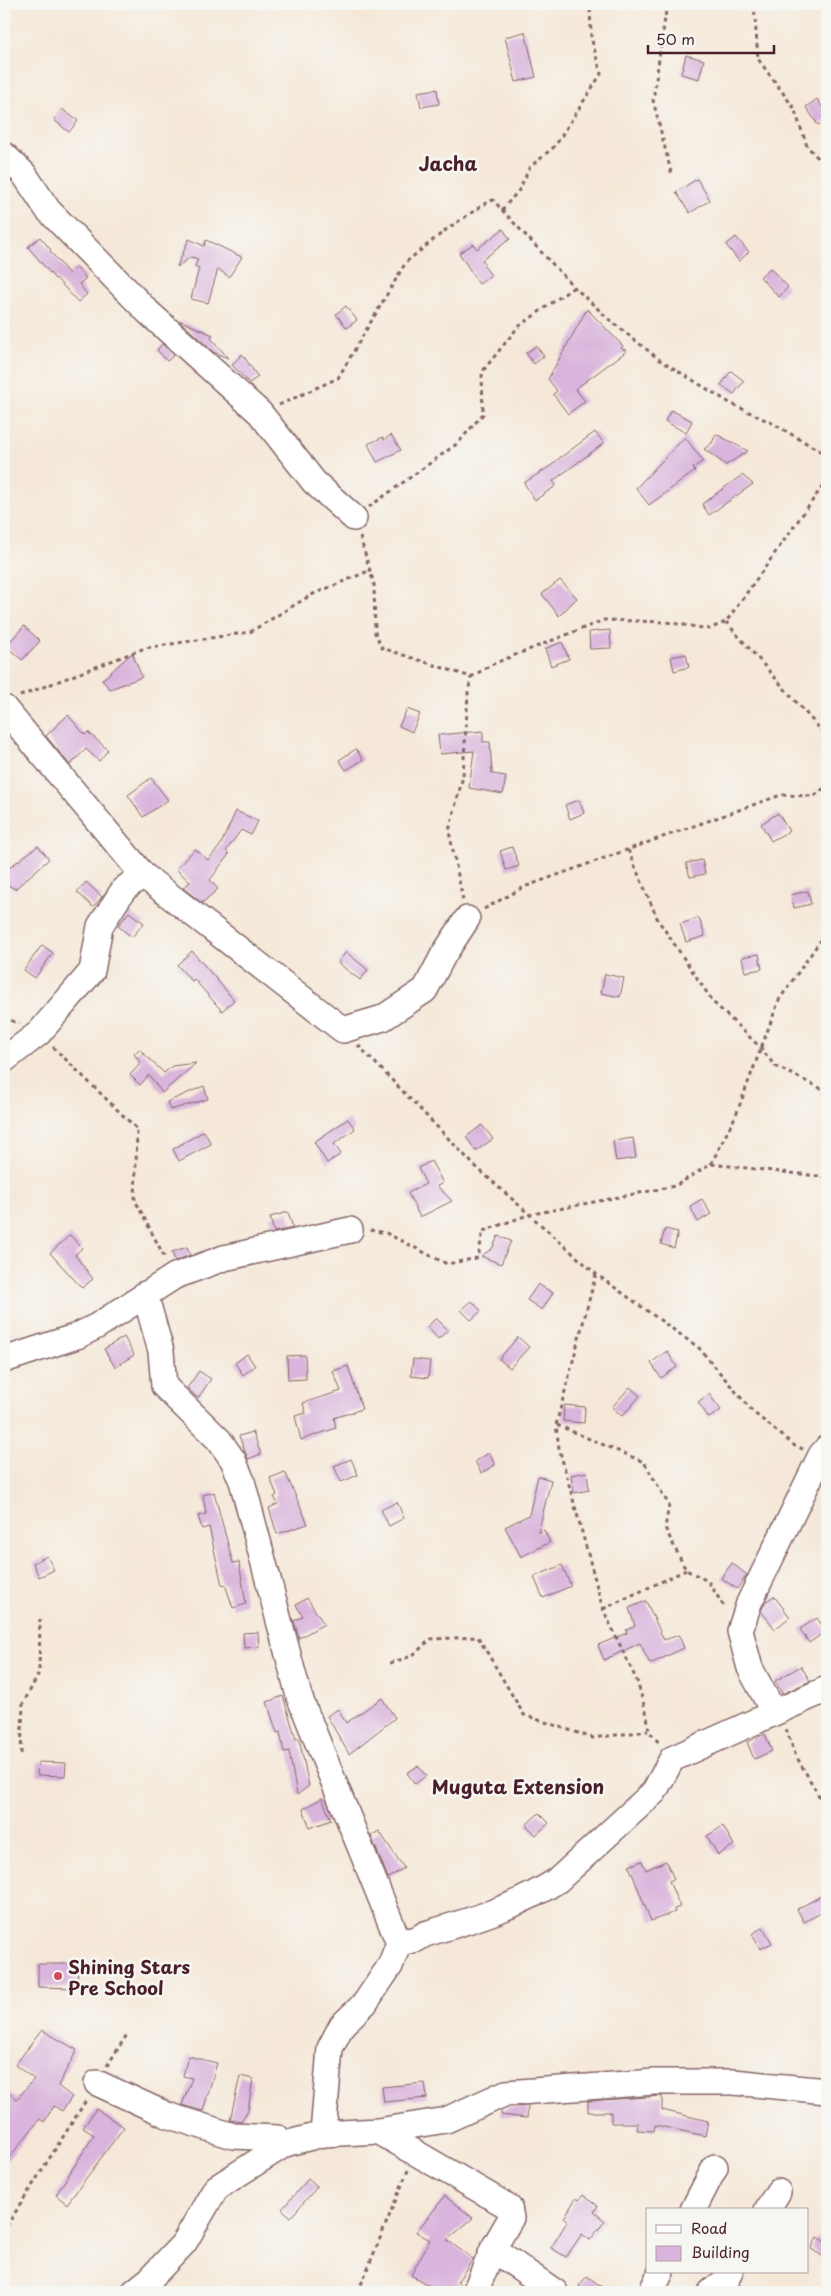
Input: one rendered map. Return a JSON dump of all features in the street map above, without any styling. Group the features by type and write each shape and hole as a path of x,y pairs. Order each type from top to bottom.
{"street":[{"path":"4,155 24,174 48,210 141,305 260,414 314,482 354,518"},
{"path":"8,704 143,875 343,1030 384,1018 425,990 444,954 467,919"},
{"path":"4,1060 39,1033 92,972 100,926 124,889 143,875"},
{"path":"4,1360 76,1336 97,1326 175,1276 224,1258 350,1230"},
{"path":"145,1294 161,1352 164,1386 219,1440 233,1460 242,1481 299,1696 399,1943 390,1966 366,2003 342,2025 330,2048 323,2134"},
{"path":"777,1712 750,1668 740,1631 749,1603 824,1451"},
{"path":"399,1943 493,1913 552,1884 654,1792 672,1758 827,1689"},
{"path":"97,2082 167,2115 233,2136 278,2138 285,2144"},
{"path":"134,2292 149,2280 184,2242 216,2188 285,2144 323,2134 378,2130 446,2120 506,2093 654,2082 733,2082 827,2091"},
{"path":"378,2130 509,2207 511,2218 493,2250 475,2292"},
{"path":"694,2208 715,2167"},
{"path":"493,2250 555,2292"},
{"path":"651,2292 660,2274"},
{"path":"711,2292 726,2280 729,2274"}],"path":[{"path":"502,210 519,190 530,167 555,146 601,74 591,37 590,4"},
{"path":"668,4 653,100 672,176"},
{"path":"754,4 758,59 794,108 807,146 827,168"},
{"path":"260,414 338,378 406,262 447,229 493,200 574,287 612,322 660,360 730,404 772,423 827,455"},
{"path":"574,287 518,327 482,372 483,414 458,443 354,518 371,570 374,584 375,633 382,648 471,676 495,663 604,620 666,622 709,629 726,622 827,480"},
{"path":"8,704 145,648 250,632 311,594 371,570"},
{"path":"726,622 827,737"},
{"path":"471,676 468,693 463,776 449,831 467,919 524,887 781,795 814,796 827,786"},
{"path":"628,850 658,920 714,1003 760,1047 775,1066 820,1088 827,1095"},
{"path":"350,1230 364,1229 386,1233 447,1264 478,1258 483,1230 528,1215 675,1186 712,1164 736,1115 779,1000 827,931"},
{"path":"4,1017 39,1033 137,1130 135,1200 175,1276"},
{"path":"343,1030 474,1165 528,1215 596,1274 699,1348 753,1412 795,1446 824,1451"},
{"path":"712,1164 827,1177"},
{"path":"596,1274 556,1425 560,1448 603,1609 637,1681 647,1715 649,1731 672,1758"},
{"path":"556,1425 644,1462 669,1505 665,1528 686,1570 708,1581 740,1631"},
{"path":"603,1609 686,1570"},
{"path":"20,1754 23,1704 39,1674 40,1619"},
{"path":"390,1663 412,1656 431,1639 478,1637 524,1716 593,1738 649,1731"},
{"path":"777,1712 795,1754 827,1810"},
{"path":"4,2234 6,2227 128,2033"},
{"path":"358,2292 416,2152"}],"building":[{"path":"525,32 536,77 516,82 505,37"},
{"path":"686,55 704,60 699,79 681,74"},
{"path":"437,89 439,104 421,107 418,92"},
{"path":"817,99 827,114 827,119 818,125 806,107"},
{"path":"62,109 78,121 69,132 54,120"},
{"path":"697,179 710,200 690,213 676,192"},
{"path":"503,229 510,239 482,260 485,263 483,265 491,275 479,284 459,253 473,244 477,249"},
{"path":"40,237 69,274 76,267 86,278 79,284 87,294 78,302 55,279 28,247"},
{"path":"736,237 749,252 739,261 726,245"},
{"path":"189,239 204,246 206,240 242,257 229,277 218,269 208,303 191,299 199,268 195,266 198,259 191,257 177,267"},
{"path":"770,268 788,287 779,297 760,277"},
{"path":"346,306 357,320 347,328 336,314"},
{"path":"587,309 623,346 621,348 627,351 575,389 585,401 568,414 553,394 557,391 548,379"},
{"path":"179,320 213,335 211,338 228,358 213,352"},
{"path":"162,344 174,355 167,361 157,350"},
{"path":"536,346 544,356 534,364 526,353"},
{"path":"242,354 258,377 249,383 232,365"},
{"path":"731,371 744,381 734,394 721,385"},
{"path":"671,410 692,421 686,433 665,421"},
{"path":"595,432 604,443 553,481 556,486 535,500 524,483 552,465"},
{"path":"716,434 748,451 726,465 704,449 712,443"},
{"path":"391,435 401,450 377,462 368,444 383,437 384,440"},
{"path":"685,437 703,461 693,468 695,471 649,505 636,488"},
{"path":"742,475 753,484 709,515 702,504"},
{"path":"560,580 577,598 559,616 542,594"},
{"path":"24,626 40,641 22,660 6,646"},
{"path":"610,630 611,648 590,649 589,632"},
{"path":"562,642 569,659 551,666 545,649"},
{"path":"132,653 142,677 110,689 102,680"},
{"path":"686,654 689,667 674,671 671,657"},
{"path":"407,709 420,714 412,732 399,726"},
{"path":"68,715 85,735 88,732 108,750 99,761 86,749 70,765 46,736"},
{"path":"483,731 483,742 490,742 492,774 506,776 503,794 469,788 474,751 440,754 438,735"},
{"path":"356,749 363,760 346,770 339,760"},
{"path":"151,778 168,800 143,817 128,795"},
{"path":"579,800 584,813 570,819 565,805"},
{"path":"236,811 258,821 251,835 241,830 226,851 229,854 210,880 218,889 202,903 183,888 190,882 176,869 195,849 208,860 220,846"},
{"path":"778,813 789,831 771,841 761,824"},
{"path":"38,846 49,859 15,889 4,883 4,875 10,867"},
{"path":"512,847 519,866 506,870 500,851"},
{"path":"702,860 705,874 690,877 686,863"},
{"path":"86,882 102,897 93,907 77,892"},
{"path":"808,891 811,904 794,908 791,895"},
{"path":"129,912 144,923 132,937 118,926"},
{"path":"699,918 705,936 686,942 680,924"},
{"path":"42,945 53,953 35,978 24,970"},
{"path":"192,951 234,1000 222,1011 194,979 192,981 177,965"},
{"path":"346,952 368,970 360,980 338,963"},
{"path":"759,954 762,969 745,972 742,957"},
{"path":"605,974 624,978 620,997 601,993"},
{"path":"139,1049 164,1073 172,1066 196,1063 162,1093 149,1075 140,1085 130,1075 141,1063 134,1054"},
{"path":"204,1086 208,1099 170,1110 167,1102"},
{"path":"348,1119 355,1129 334,1144 341,1154 327,1163 314,1142"},
{"path":"482,1125 493,1139 476,1151 466,1137"},
{"path":"204,1131 211,1144 179,1161 173,1149"},
{"path":"633,1138 636,1158 616,1161 613,1141"},
{"path":"431,1161 443,1183 437,1186 452,1201 420,1217 408,1193 426,1184 418,1168"},
{"path":"702,1199 711,1214 698,1222 690,1206"},
{"path":"288,1212 293,1228 274,1232 270,1217"},
{"path":"665,1229 678,1232 674,1248 661,1244"},
{"path":"70,1235 82,1248 75,1255 93,1279 82,1288 50,1253"},
{"path":"498,1236 511,1241 501,1264 481,1256 492,1249"},
{"path":"187,1247 190,1255 175,1261 172,1252"},
{"path":"538,1284 553,1293 542,1310 527,1300"},
{"path":"472,1301 481,1311 471,1320 461,1310"},
{"path":"436,1318 448,1330 438,1339 427,1327"},
{"path":"124,1337 134,1355 115,1367 104,1349"},
{"path":"518,1337 529,1347 510,1368 499,1359"},
{"path":"667,1351 677,1367 661,1378 651,1363"},
{"path":"247,1354 255,1366 243,1375 235,1363"},
{"path":"305,1355 306,1379 288,1380 287,1356"},
{"path":"413,1359 430,1361 428,1378 411,1376"},
{"path":"348,1366 362,1409 334,1418 336,1428 301,1440 295,1416 306,1413 303,1403 341,1391 333,1371"},
{"path":"199,1371 211,1379 198,1398 187,1388"},
{"path":"630,1387 640,1396 622,1416 612,1407"},
{"path":"709,1394 721,1410 709,1418 698,1402"},
{"path":"564,1405 585,1407 584,1423 563,1421"},
{"path":"253,1432 261,1454 248,1459 239,1436"},
{"path":"489,1453 495,1465 481,1473 475,1461"},
{"path":"351,1459 358,1475 341,1482 334,1466"},
{"path":"285,1472 308,1524 277,1534 269,1508 278,1504 274,1497 277,1495 270,1478"},
{"path":"587,1472 589,1490 574,1493 571,1475"},
{"path":"538,1476 551,1480 538,1533 544,1530 550,1542 521,1557 505,1527 529,1515"},
{"path":"214,1492 233,1563 239,1562 246,1604 233,1608 225,1584 222,1585 209,1527 202,1529 198,1516 206,1514 203,1495"},
{"path":"397,1502 404,1518 389,1526 381,1510"},
{"path":"47,1556 54,1570 39,1577 33,1563"},
{"path":"732,1563 747,1575 737,1589 721,1578"},
{"path":"562,1565 571,1586 543,1598 534,1577"},
{"path":"774,1596 790,1617 775,1629 761,1611 765,1602"},
{"path":"307,1598 324,1624 299,1638 294,1621 303,1616 296,1605"},
{"path":"646,1601 664,1640 679,1635 684,1648 650,1664 640,1643 604,1660 598,1645 627,1633 626,1630 635,1626 629,1608"},
{"path":"817,1618 826,1631 809,1643 800,1629"},
{"path":"258,1632 259,1647 244,1648 243,1633"},
{"path":"801,1666 810,1681 782,1694 775,1681"},
{"path":"283,1696 296,1739 299,1738 309,1786 297,1795 289,1751 284,1752 280,1732 277,1733 267,1702"},
{"path":"382,1698 395,1718 349,1754 327,1716 338,1709 346,1723"},
{"path":"765,1734 772,1751 754,1759 747,1742"},
{"path":"38,1762 66,1763 65,1776 37,1775"},
{"path":"418,1766 426,1776 415,1784 407,1773"},
{"path":"322,1798 331,1820 310,1828 303,1809"},
{"path":"539,1813 549,1823 536,1835 526,1825"},
{"path":"723,1826 734,1845 718,1855 707,1836"},
{"path":"379,1831 404,1868 388,1878 371,1836"},
{"path":"642,1861 646,1870 666,1861 674,1879 669,1881 680,1907 674,1909 675,1912 651,1921 629,1866"},
{"path":"827,1893 827,1910 804,1922 797,1909"},
{"path":"763,1927 772,1943 760,1949 752,1934"},
{"name":"Shining Stars Pre School","path":"38,1964 78,1964 77,1988 38,1987"},
{"path":"42,2030 77,2050 58,2086 72,2097 62,2111 54,2106 44,2122 40,2119 4,2164 4,2090 17,2099 34,2079 15,2065"},
{"path":"188,2056 217,2063 203,2111 182,2105 192,2078 183,2076"},
{"path":"240,2076 253,2079 248,2110 241,2122 230,2120"},
{"path":"425,2083 427,2098 384,2102 382,2087"},
{"path":"662,2096 662,2110 708,2121 705,2136 655,2125 654,2131 637,2130 638,2123 611,2123 611,2112 588,2112 588,2101"},
{"path":"528,2106 527,2118 501,2115 501,2111 510,2107"},
{"path":"96,2109 124,2127 67,2204 56,2195 94,2135 83,2128"},
{"path":"308,2179 317,2187 291,2217 282,2209"},
{"path":"583,2195 598,2206 594,2212 605,2221 590,2240 582,2234 566,2257 551,2248 568,2220 564,2218 576,2198 579,2200"},
{"path":"445,2196 473,2218 447,2240 473,2259 457,2282 462,2286 461,2292 440,2292 411,2275 430,2240 416,2232"},
{"path":"817,2237 827,2243 827,2259 811,2249"},
{"path":"587,2276 609,2292 587,2292 579,2286"}],"place":[{"name":"Shining Stars Pre School","path":"58,1976"}],"district":[{"name":"Jacha","path":"448,163"},
{"name":"Muguta Extension","path":"518,1786"}]}
